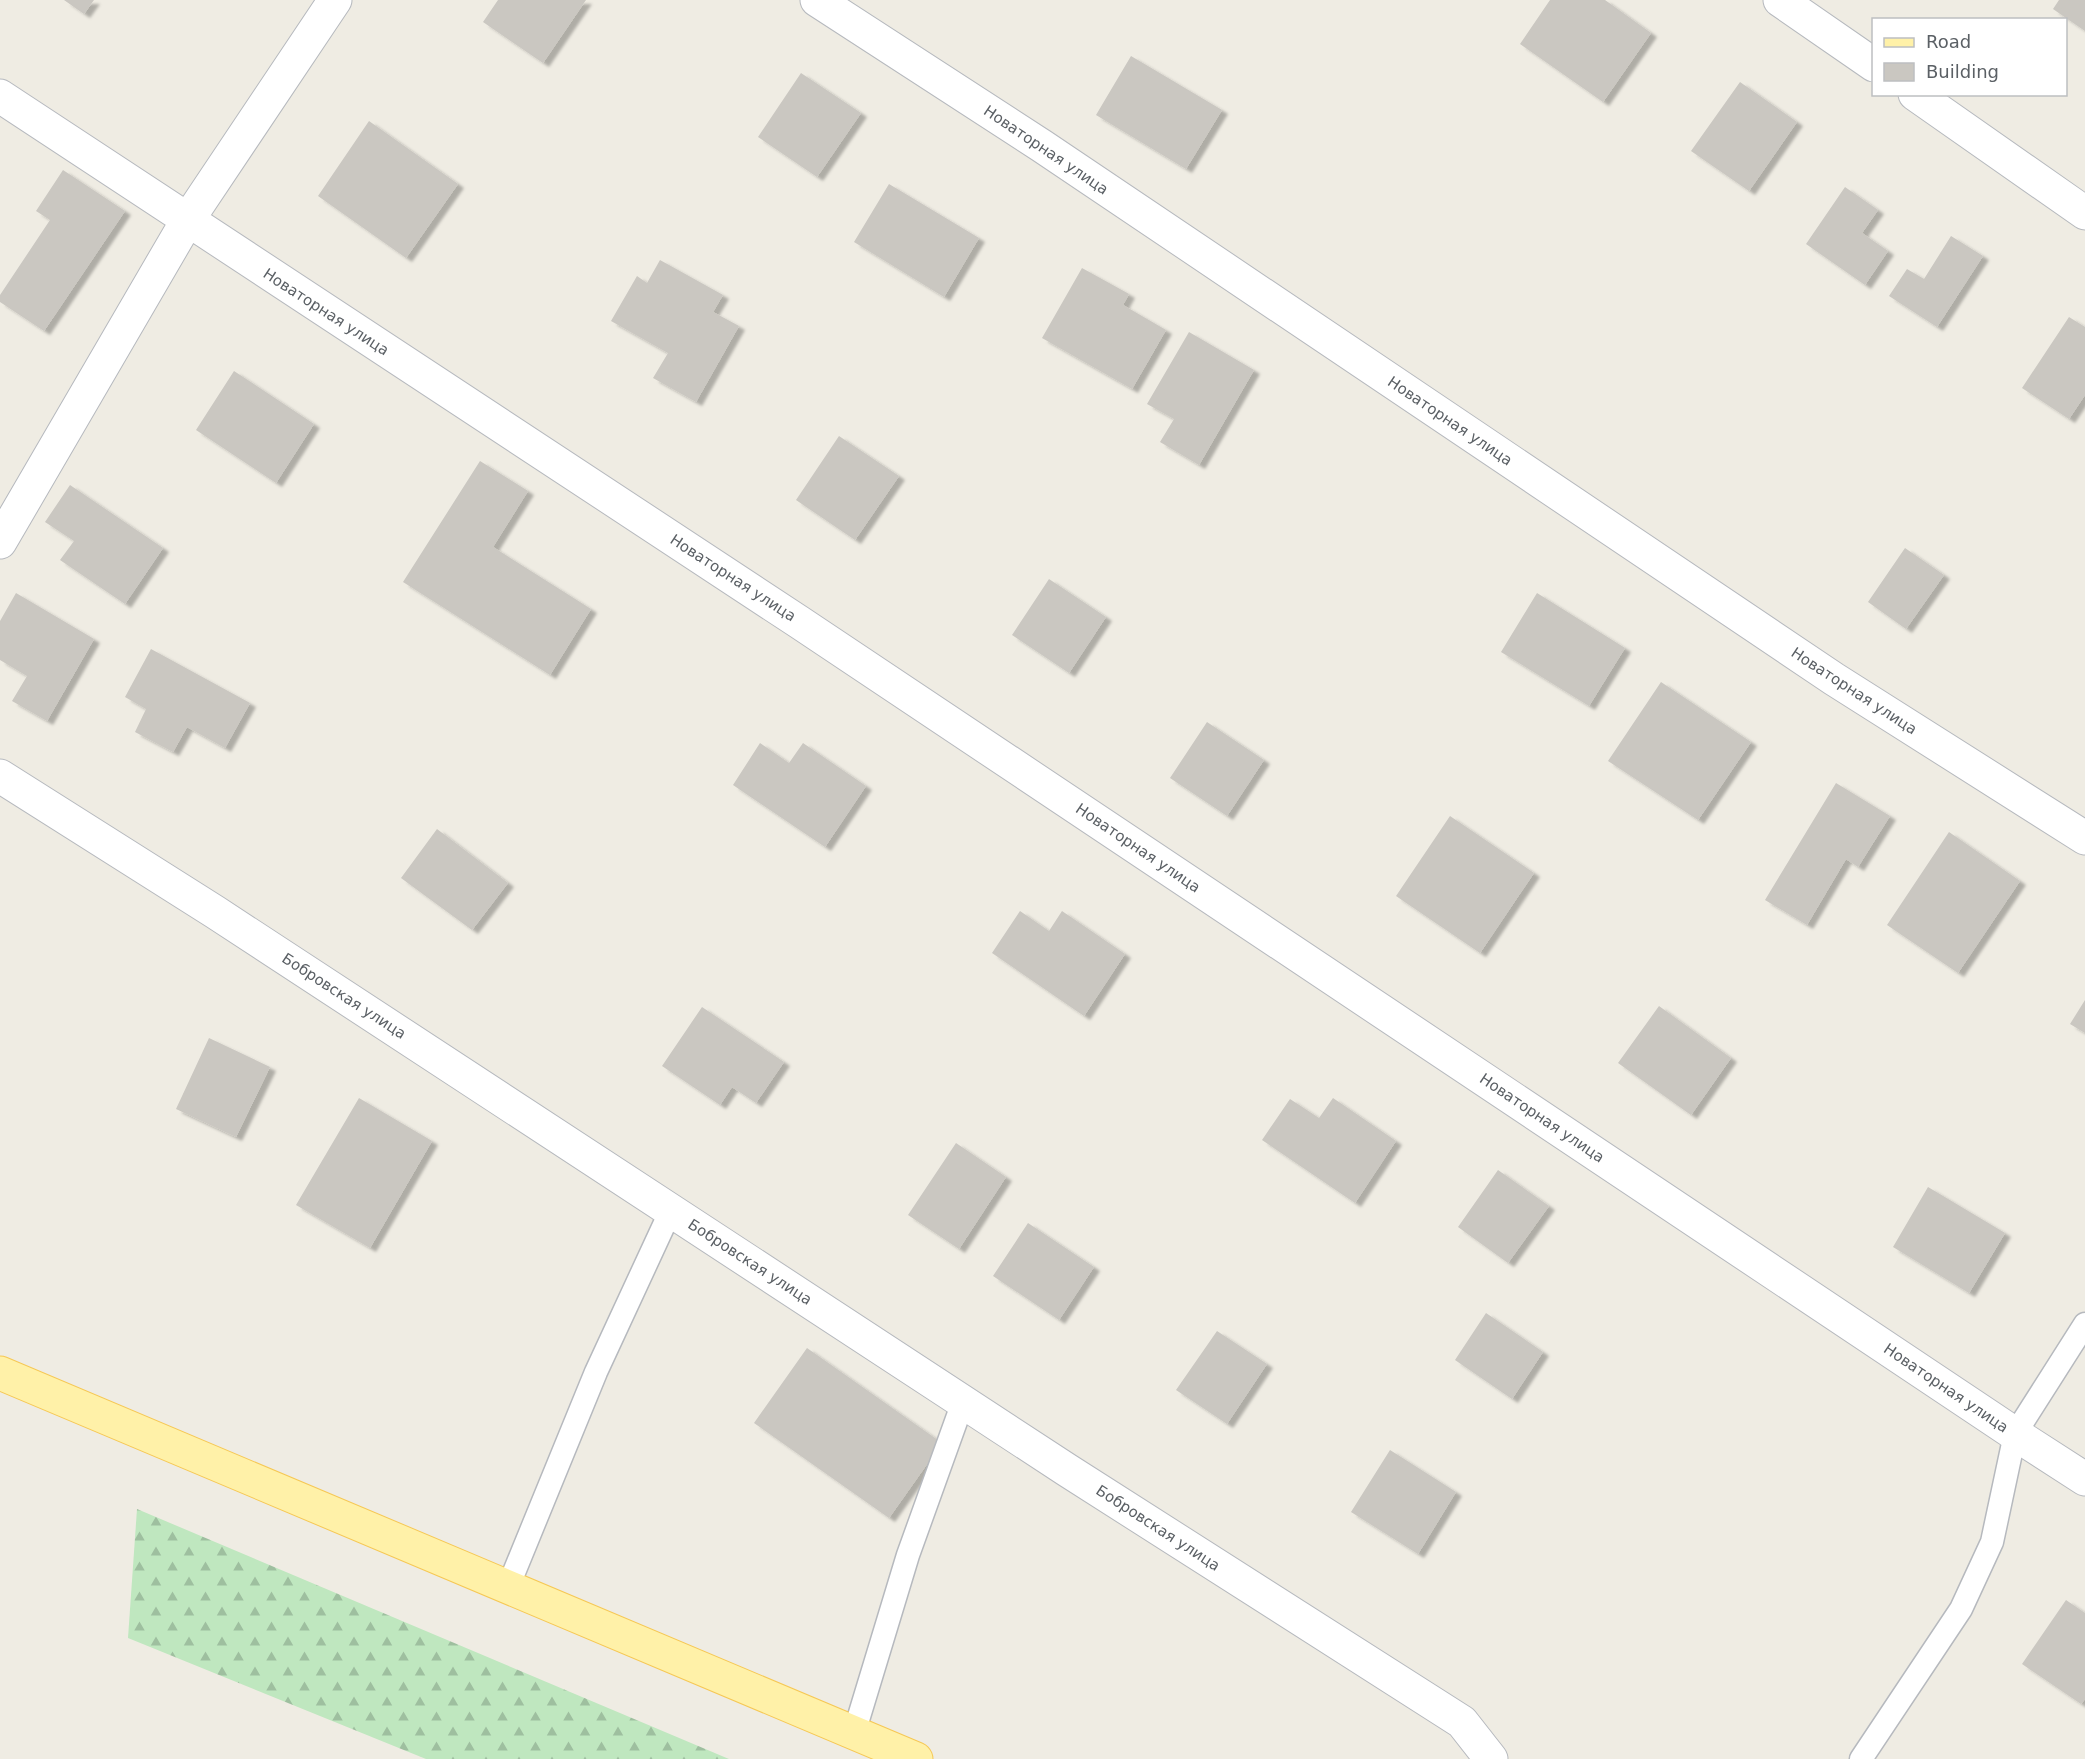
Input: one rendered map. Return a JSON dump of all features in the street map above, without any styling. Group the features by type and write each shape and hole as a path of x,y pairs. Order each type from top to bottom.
{"main road":[{"path":"0,1373 916,1759"}],"street":[{"path":"0,542 187,221 335,0"},
{"name":"Новаторная улица","path":"817,0 1042,146 1834,679 2085,838"},
{"path":"1779,0 1872,65"},
{"name":"Новаторная улица","path":"0,96 799,622 2085,1479"},
{"path":"1918,96 2085,213"},
{"name":"Бобровская улица","path":"0,776 215,912 963,1402 1462,1722 1491,1759"}],"lane":[{"path":"508,1587 596,1372 671,1210"},
{"path":"1861,1759 1961,1609 1992,1542 2015,1434 2085,1324"},
{"path":"855,1733 908,1555 963,1402"}],"green space":[{"path":"137,1509 729,1759 426,1759 128,1638"}],"building":[{"path":"64,0 94,0 84,14"},
{"path":"498,0 586,0 543,63 483,22"},
{"path":"1550,0 1605,0 1651,33 1603,102 1520,44"},
{"path":"2059,0 2085,0 2085,31 2067,18 2053,9"},
{"path":"1131,56 1222,110 1186,169 1096,115"},
{"path":"801,73 861,113 817,177 758,137"},
{"path":"1740,82 1797,122 1749,191 1691,151"},
{"path":"369,121 458,184 406,258 318,196"},
{"path":"63,170 125,211 44,331 0,302 0,295 50,220 36,211"},
{"path":"889,184 979,238 944,297 854,242"},
{"path":"1845,187 1878,210 1862,233 1888,251 1865,285 1806,244"},
{"path":"1951,236 1983,256 1937,327 1889,296 1907,269 1924,279"},
{"path":"660,260 723,295 713,312 739,326 696,402 653,378 668,353 611,321 637,276 647,283"},
{"path":"1082,268 1129,294 1123,305 1166,330 1132,389 1042,338"},
{"path":"2069,317 2085,327 2085,395 2069,419 2022,388"},
{"path":"1189,332 1254,370 1199,465 1160,442 1174,419 1147,404"},
{"path":"234,371 314,424 276,483 196,430"},
{"path":"839,436 899,476 855,540 796,500"},
{"path":"480,461 528,491 493,547 591,609 550,675 403,582"},
{"path":"70,485 163,548 125,604 60,560 74,541 45,522"},
{"path":"1905,548 1944,575 1906,629 1868,602"},
{"path":"1049,579 1106,617 1069,673 1012,635"},
{"path":"16,593 94,639 47,721 12,701 27,676 0,660 0,621"},
{"path":"1537,593 1625,648 1589,706 1501,652"},
{"path":"151,649 250,703 225,748 187,727 173,752 135,732 146,709 125,697"},
{"path":"1661,682 1751,742 1698,820 1608,761"},
{"path":"1207,722 1264,760 1227,816 1170,778"},
{"path":"760,743 789,763 803,743 866,786 825,847 733,785"},
{"path":"1836,783 1890,816 1858,867 1846,859 1807,925 1765,900"},
{"path":"1450,816 1534,873 1480,953 1396,896"},
{"path":"437,829 508,883 472,930 401,878"},
{"path":"1949,832 2020,881 1958,973 1887,925"},
{"path":"1020,911 1049,931 1062,911 1125,954 1084,1016 992,953"},
{"path":"2085,1000 2085,1033 2070,1024"},
{"path":"1659,1006 1731,1058 1691,1115 1618,1063"},
{"path":"702,1007 784,1062 756,1103 732,1087 720,1105 662,1066"},
{"path":"209,1038 270,1067 236,1137 176,1109"},
{"path":"359,1098 432,1141 370,1248 296,1205"},
{"path":"1333,1098 1396,1141 1355,1203 1262,1140 1290,1099 1319,1118"},
{"path":"956,1143 1006,1177 959,1249 908,1215"},
{"path":"1498,1170 1549,1206 1508,1263 1458,1227"},
{"path":"1928,1187 2005,1233 1969,1293 1893,1247"},
{"path":"1028,1223 1094,1267 1059,1320 993,1276"},
{"path":"1486,1313 1543,1352 1512,1399 1455,1360"},
{"path":"1217,1331 1267,1364 1227,1424 1176,1390"},
{"path":"807,1348 942,1443 889,1518 754,1423"},
{"path":"1390,1450 1456,1492 1418,1554 1351,1512"},
{"path":"2066,1600 2085,1613 2085,1699 2081,1704 2022,1664"}]}
